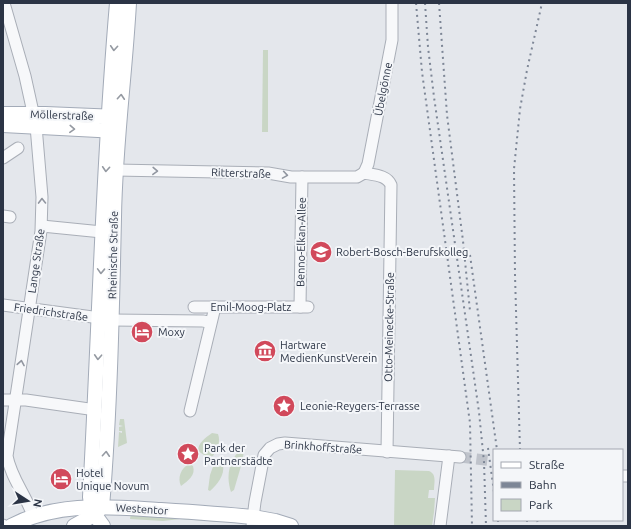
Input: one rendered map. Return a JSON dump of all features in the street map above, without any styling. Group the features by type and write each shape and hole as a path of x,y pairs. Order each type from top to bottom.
{"main road":[{"name":"Rheinische Straße","path":"96,516 96,410 106,319 116,170 114,124 117,3"},
{"name":"Rheinische Straße","path":"96,516 107,434 106,319 102,232 130,3"},
{"name":"Möllerstraße","path":"3,114 34,120 114,124"},
{"name":"Möllerstraße","path":"3,125 34,120"},
{"name":"Westentor","path":"11,526 32,513 69,508 96,516 182,512 208,514 252,522 275,521 291,526"},
{"name":"Westentor","path":"67,526 74,526 96,516"}],"street":[{"name":"Lange Straße","path":"4,3 25,76 34,120 42,197 42,226 30,309 5,456 13,476 32,513"},
{"name":"Übelgönne","path":"364,173 368,164 392,40 392,3"},
{"path":"4,156 18,148"},
{"name":"Ritterstraße","path":"116,170 268,173 291,177 357,177 364,173"},
{"name":"Otto-Meinecke-Straße","path":"364,173 385,178 391,185 387,452"},
{"name":"Benno-Elkan-Allee","path":"302,177 304,307"},
{"path":"42,226 102,232"},
{"name":"Friedrichstraße","path":"3,305 106,319 203,321 208,322 210,325"},
{"name":"Emil-Moog-Platz","path":"194,307 304,307"},
{"path":"190,411 215,307"},
{"path":"3,400 26,400 96,410"},
{"name":"Brinkhoffstraße","path":"252,522 264,455 270,448 278,444 285,443 454,456 440,526"}],"green space":[{"path":"263,50 268,50 268,132 262,132"},
{"path":"120,419 124,419 127,443 118,447 119,432 122,433 122,431 119,431 119,427 123,426 119,425"},
{"path":"212,433 218,434 219,443 213,456 207,457 198,451 198,448 202,441"},
{"path":"244,446 241,466 234,490 231,492 229,485 230,467 235,456"},
{"path":"219,463 223,465 222,476 218,483 210,491 208,490 210,475 214,464"},
{"path":"189,464 193,466 194,469 192,475 189,480 181,486 179,480 180,474"},
{"path":"395,470 432,472 434,479 434,490 429,490 428,498 435,498 432,526 394,526"},
{"path":"131,513 223,519 223,522 180,519 163,521 130,519"}],"tunnel":[{"path":"460,457 493,461"}],"railway":[{"path":"416,3 422,72 470,423 472,526"},
{"path":"425,3 428,47 434,97 479,412 484,462 486,526"},
{"path":"439,3 447,115 463,241 470,311"},
{"path":"520,449 515,275 514,169 520,109 542,3"},
{"path":"470,255 497,449"},
{"path":"488,448 493,485"},
{"path":"498,521 498,526"},
{"path":"527,521 527,526"},
{"path":"537,521 539,526"}],"place":[{"name":"Robert-Bosch-Berufskolleg","path":"321,252"},
{"name":"Moxy","path":"142,332"},
{"name":"Hartware MedienKunstVerein","path":"265,351"},
{"name":"Leonie-Reygers-Terrasse","path":"284,406"},
{"name":"Park der Partnerstädte","path":"188,454"},
{"name":"Hotel Unique Novum","path":"61,479"}]}
